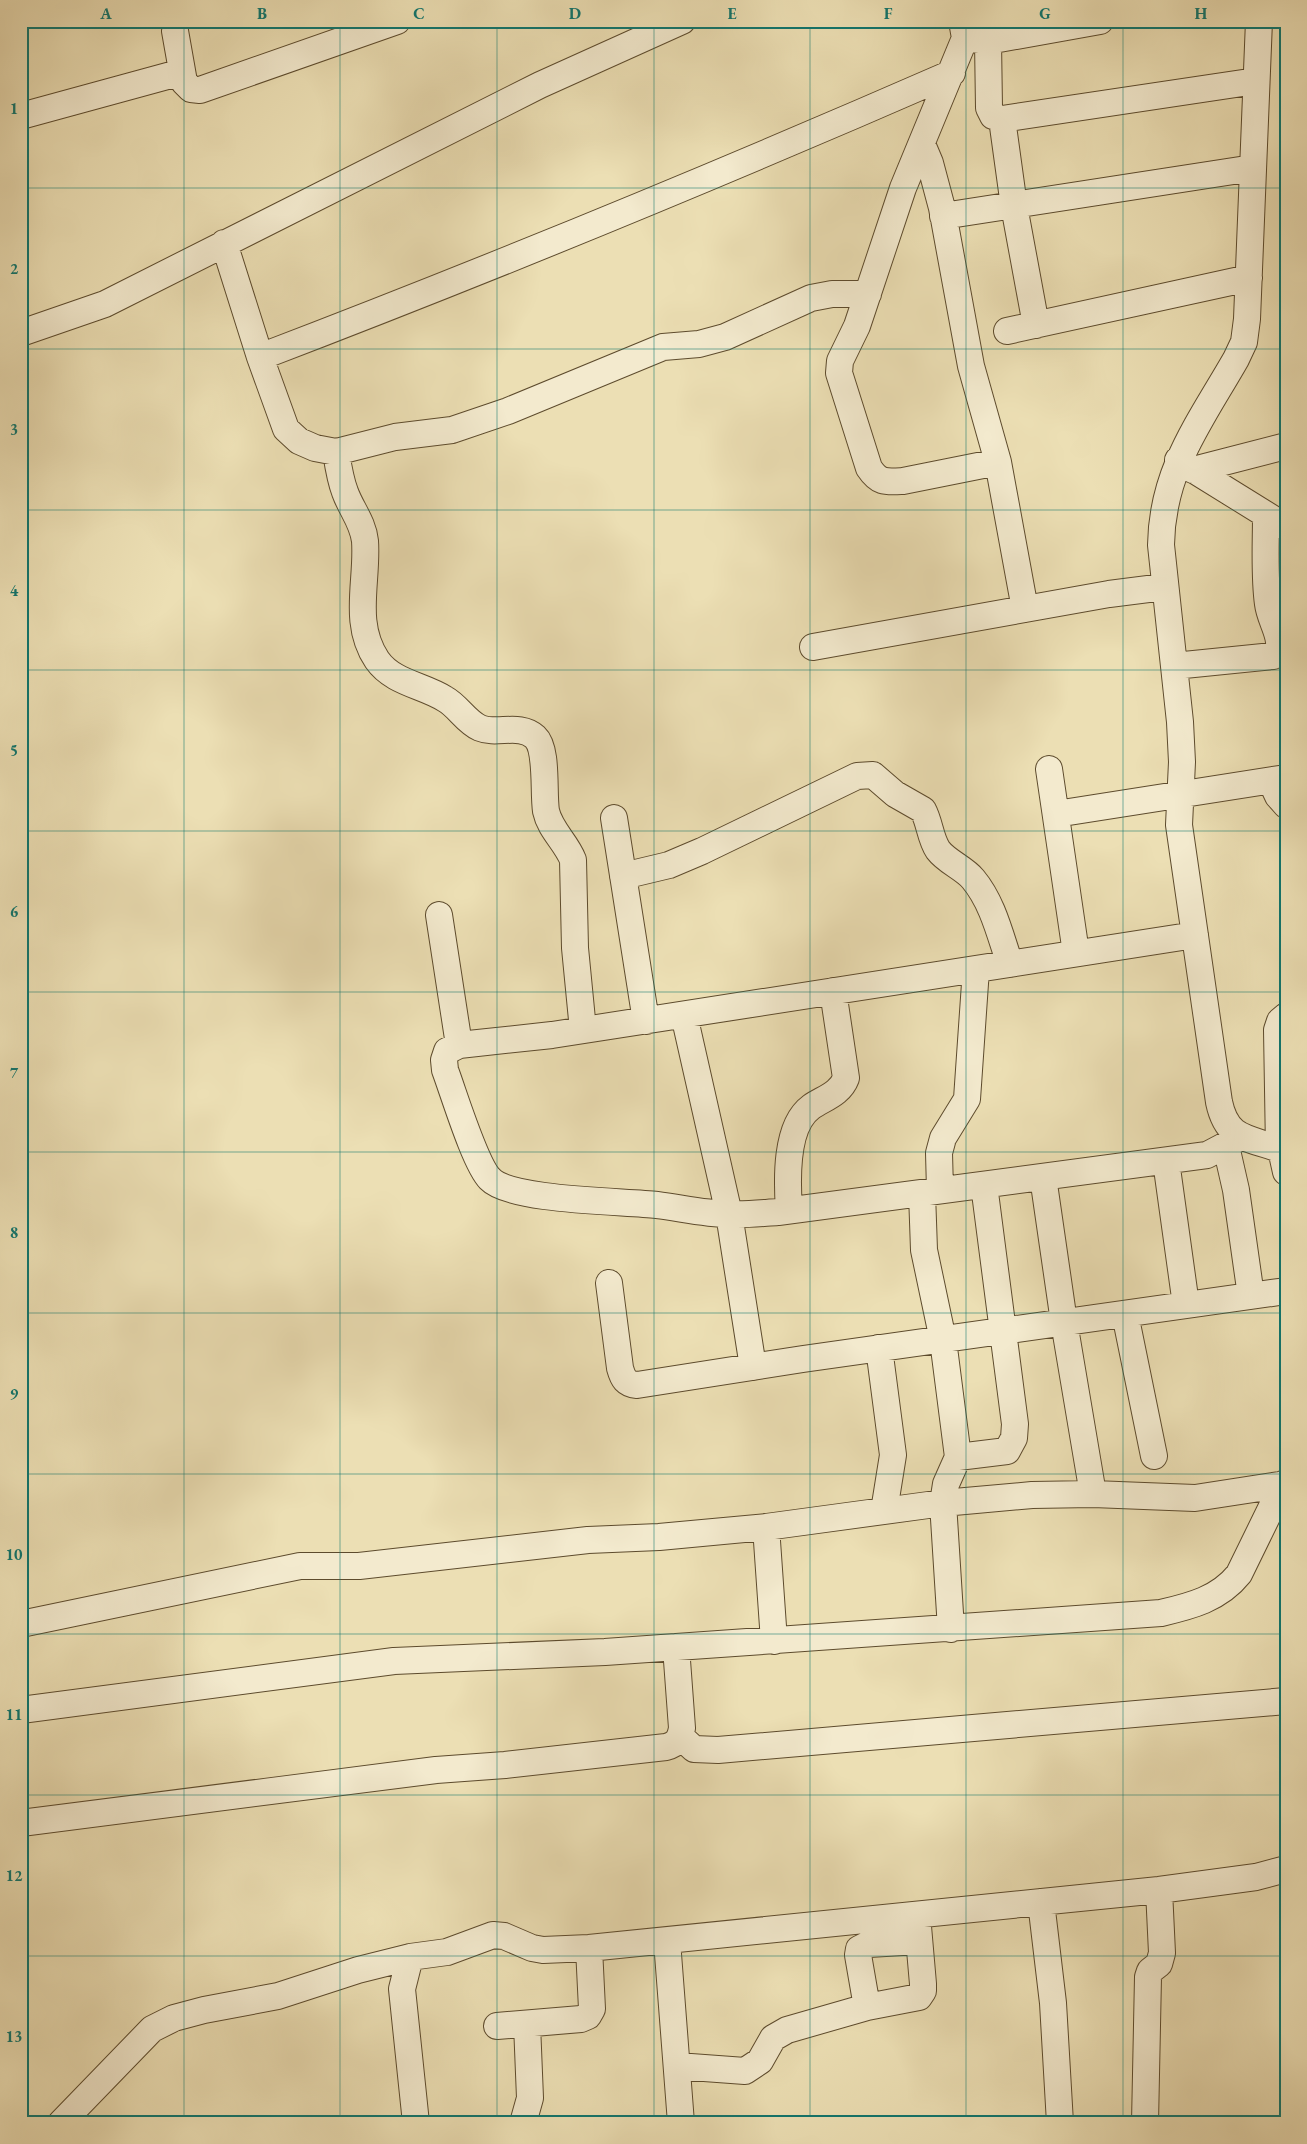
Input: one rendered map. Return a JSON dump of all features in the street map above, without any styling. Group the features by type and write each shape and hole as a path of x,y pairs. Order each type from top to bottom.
{"street":[{"path":"175,31 184,82 190,89 200,90 397,21"},
{"path":"21,333 105,304 540,85 682,21"},
{"path":"972,33 1100,21"},
{"path":"1251,1296 1236,1190 1234,1142 1230,1129 1222,1117 1179,825 1182,762 1174,666 1164,587 1161,519 1166,495 1186,465 1244,342 1249,278 1258,21"},
{"path":"972,33 952,73 903,188 868,294 840,361 839,373 869,468 876,478 888,482 903,481 998,462"},
{"path":"972,33 989,108 993,116 1002,119 1256,81"},
{"path":"21,116 182,72"},
{"path":"260,357 532,250 808,136 952,73"},
{"path":"1002,119 1014,206 1036,325"},
{"path":"922,144 930,163 943,216 972,366 998,462 1025,609"},
{"path":"943,216 1253,168"},
{"path":"224,244 260,357 286,429 299,441 315,448 336,452 395,437 452,430 508,411 663,347 699,344 725,337 811,298 832,294 868,294"},
{"path":"1007,331 1249,278"},
{"path":"1186,465 1286,446"},
{"path":"336,452 345,494 362,526 365,542 362,593 363,625 377,660 387,671 398,678 444,698 480,728 527,731 536,738 541,748 546,810 550,824 568,847 573,860 575,948 583,1030"},
{"path":"1174,666 1273,656 1278,652 1280,646 1268,606 1266,588 1276,521 1186,465"},
{"path":"813,647 1025,609 1164,587"},
{"path":"1049,769 1076,953"},
{"path":"623,876 669,865 857,776 873,775 895,794 923,810 937,848 943,856 972,877 983,892 1010,964"},
{"path":"1056,814 1180,796 1278,779 1278,796 1286,805"},
{"path":"614,818 646,1020"},
{"path":"439,915 459,1045"},
{"path":"1195,935 583,1030 459,1045 447,1051 444,1060 445,1070 480,1164 490,1180 507,1190 729,1214 790,1210 1166,1161 1207,1155 1234,1142 1282,1160 1277,1030 1280,1022 1286,1016"},
{"path":"951,1629 943,1503 946,1484 958,1457 943,1340 926,1259 931,1192 939,1153 943,1138 967,1099 976,969"},
{"path":"790,1210 787,1175 797,1122 812,1106 843,1087 846,1078 833,991"},
{"path":"684,1014 729,1214 753,1367"},
{"path":"1166,1161 1186,1306"},
{"path":"1044,1177 1064,1322 1093,1494"},
{"path":"958,1457 1007,1451 1012,1446 1015,1424 984,1185"},
{"path":"608,1283 620,1368 623,1378 630,1384 1286,1292"},
{"path":"1125,1314 1154,1456"},
{"path":"879,1348 893,1455 884,1511"},
{"path":"21,1624 300,1566 360,1566 588,1540 659,1537 766,1527 943,1503 1032,1495 1093,1494 1195,1498 1284,1484"},
{"path":"21,1710 394,1661 676,1647 1161,1613 1191,1606 1216,1596 1230,1585 1239,1574 1284,1484"},
{"path":"766,1527 774,1640"},
{"path":"21,1823 436,1770 505,1765 674,1745 681,1738 682,1728 676,1647"},
{"path":"681,1738 694,1749 718,1750 1286,1701"},
{"path":"62,2123 152,2029 174,2018 204,2010 278,1996 358,1970 410,1957 446,1952 493,1935 504,1936 532,1948 543,1950 589,1948 1159,1890 1256,1877 1286,1869"},
{"path":"1145,2123 1148,1977 1150,1971 1159,1964 1162,1953 1159,1890"},
{"path":"1041,1902 1053,2003 1060,2123"},
{"path":"676,2066 745,2071 760,2061 773,2038 787,2030 867,2007 919,1997 923,1991 923,1984 917,1915"},
{"path":"667,1940 681,2123"},
{"path":"867,2007 858,1955 859,1949 870,1944 919,1942"},
{"path":"497,2026 581,2019 588,2016 592,2009 589,1948"},
{"path":"410,1957 402,1989 416,2123"},
{"path":"523,2123 530,2098 527,2024"}]}
